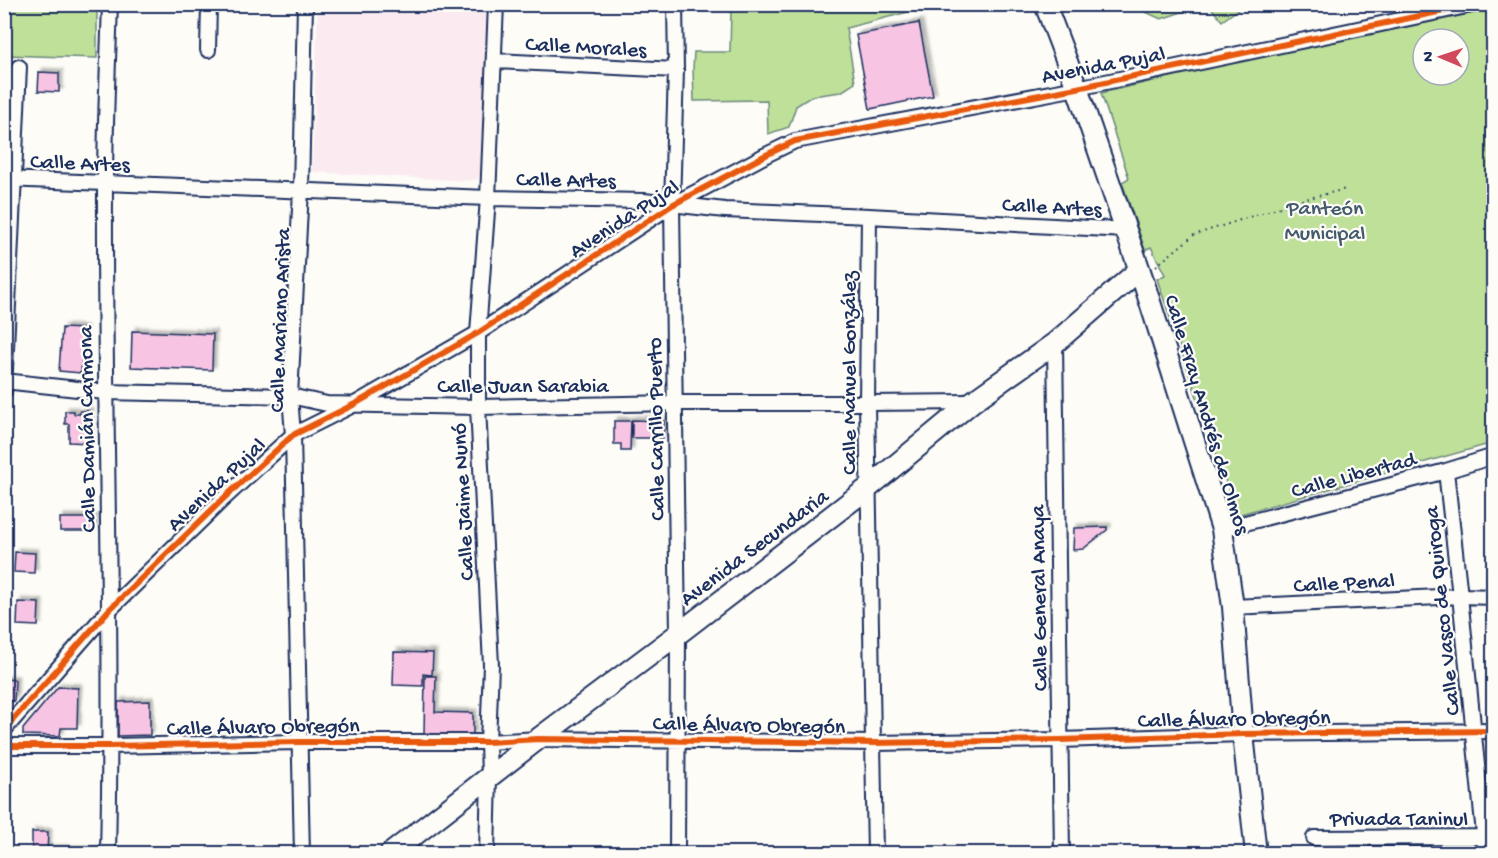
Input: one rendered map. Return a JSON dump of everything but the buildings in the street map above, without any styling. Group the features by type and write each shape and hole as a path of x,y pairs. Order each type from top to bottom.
{"street":[{"name":"Calle Damián Carmona","path":"108,854 110,746 105,392 105,183 110,4"},
{"path":"207,50 209,4"},
{"name":"Calle Mariano Arista","path":"302,854 293,435 290,396 301,190 305,4"},
{"name":"Calle Jaime Nunó","path":"487,854 491,665 478,407 478,333 488,198 496,4"},
{"name":"Calle Carrillo Puerto","path":"675,4 676,70 672,205 678,634 677,854"},
{"name":"Calle Fray Andrés de Olmos","path":"1044,4 1077,88 1222,529 1233,607 1243,734 1256,854"},
{"name":"Avenida Pujal","path":"4,730 108,611 223,499 293,435 356,404 478,333 672,205 766,154 795,141 1077,88 1476,4"},
{"name":"Calle Morales","path":"495,61 676,70"},
{"path":"4,392 9,179 19,67"},
{"name":"Calle Artes","path":"9,179 488,198 644,201 725,210 1125,230"},
{"name":"Calle Manuel González","path":"869,216 867,404 875,854"},
{"name":"Avenida Secundaria","path":"390,854 868,488 972,402 1054,343 1140,274"},
{"name":"Calle General Anaya","path":"1054,343 1062,854"},
{"name":"Calle Juan Sarabia","path":"5,381 105,392 290,396 327,404 478,407 674,403 972,402"},
{"name":"Calle Libertad","path":"1222,529 1446,471 1494,456"},
{"name":"Calle Vasco de Quiroga","path":"1446,471 1461,596 1486,854"},
{"name":"Calle Penal","path":"1233,607 1461,596 1494,597"},
{"name":"Calle Álvaro Obregón","path":"4,746 488,742 538,739 874,743 1243,734 1494,731"},
{"name":"Privada Taninul","path":"1314,838 1484,837"}],"path":[{"path":"1140,274 1194,235 1305,199 1346,189"}],"shaded area":[{"path":"318,5 488,5 481,173 478,179 467,181 312,172"}],"green space":[{"path":"5,4 97,5 97,58 5,55"},
{"path":"691,4 968,5 935,13 912,11 846,28 855,83 841,92 812,96 796,106 789,127 768,134 767,100 694,101 694,52 730,52 731,11 692,10"},
{"path":"1136,5 1203,5 1161,19 1139,9"},
{"path":"1209,5 1244,5 1222,21"},
{"name":"Panteón Municipal","path":"1493,9 1493,443 1237,515 1157,279 1165,275 1151,247 1145,250 1122,182 1129,178 1101,93 1236,62"}],"cycle path":[{"path":"4,730 108,611 223,499 293,435 355,404 478,333 672,205 766,155 795,141 1077,88 1476,4"},
{"path":"4,746 488,742 538,739 874,743 1243,734 1494,731"}]}
